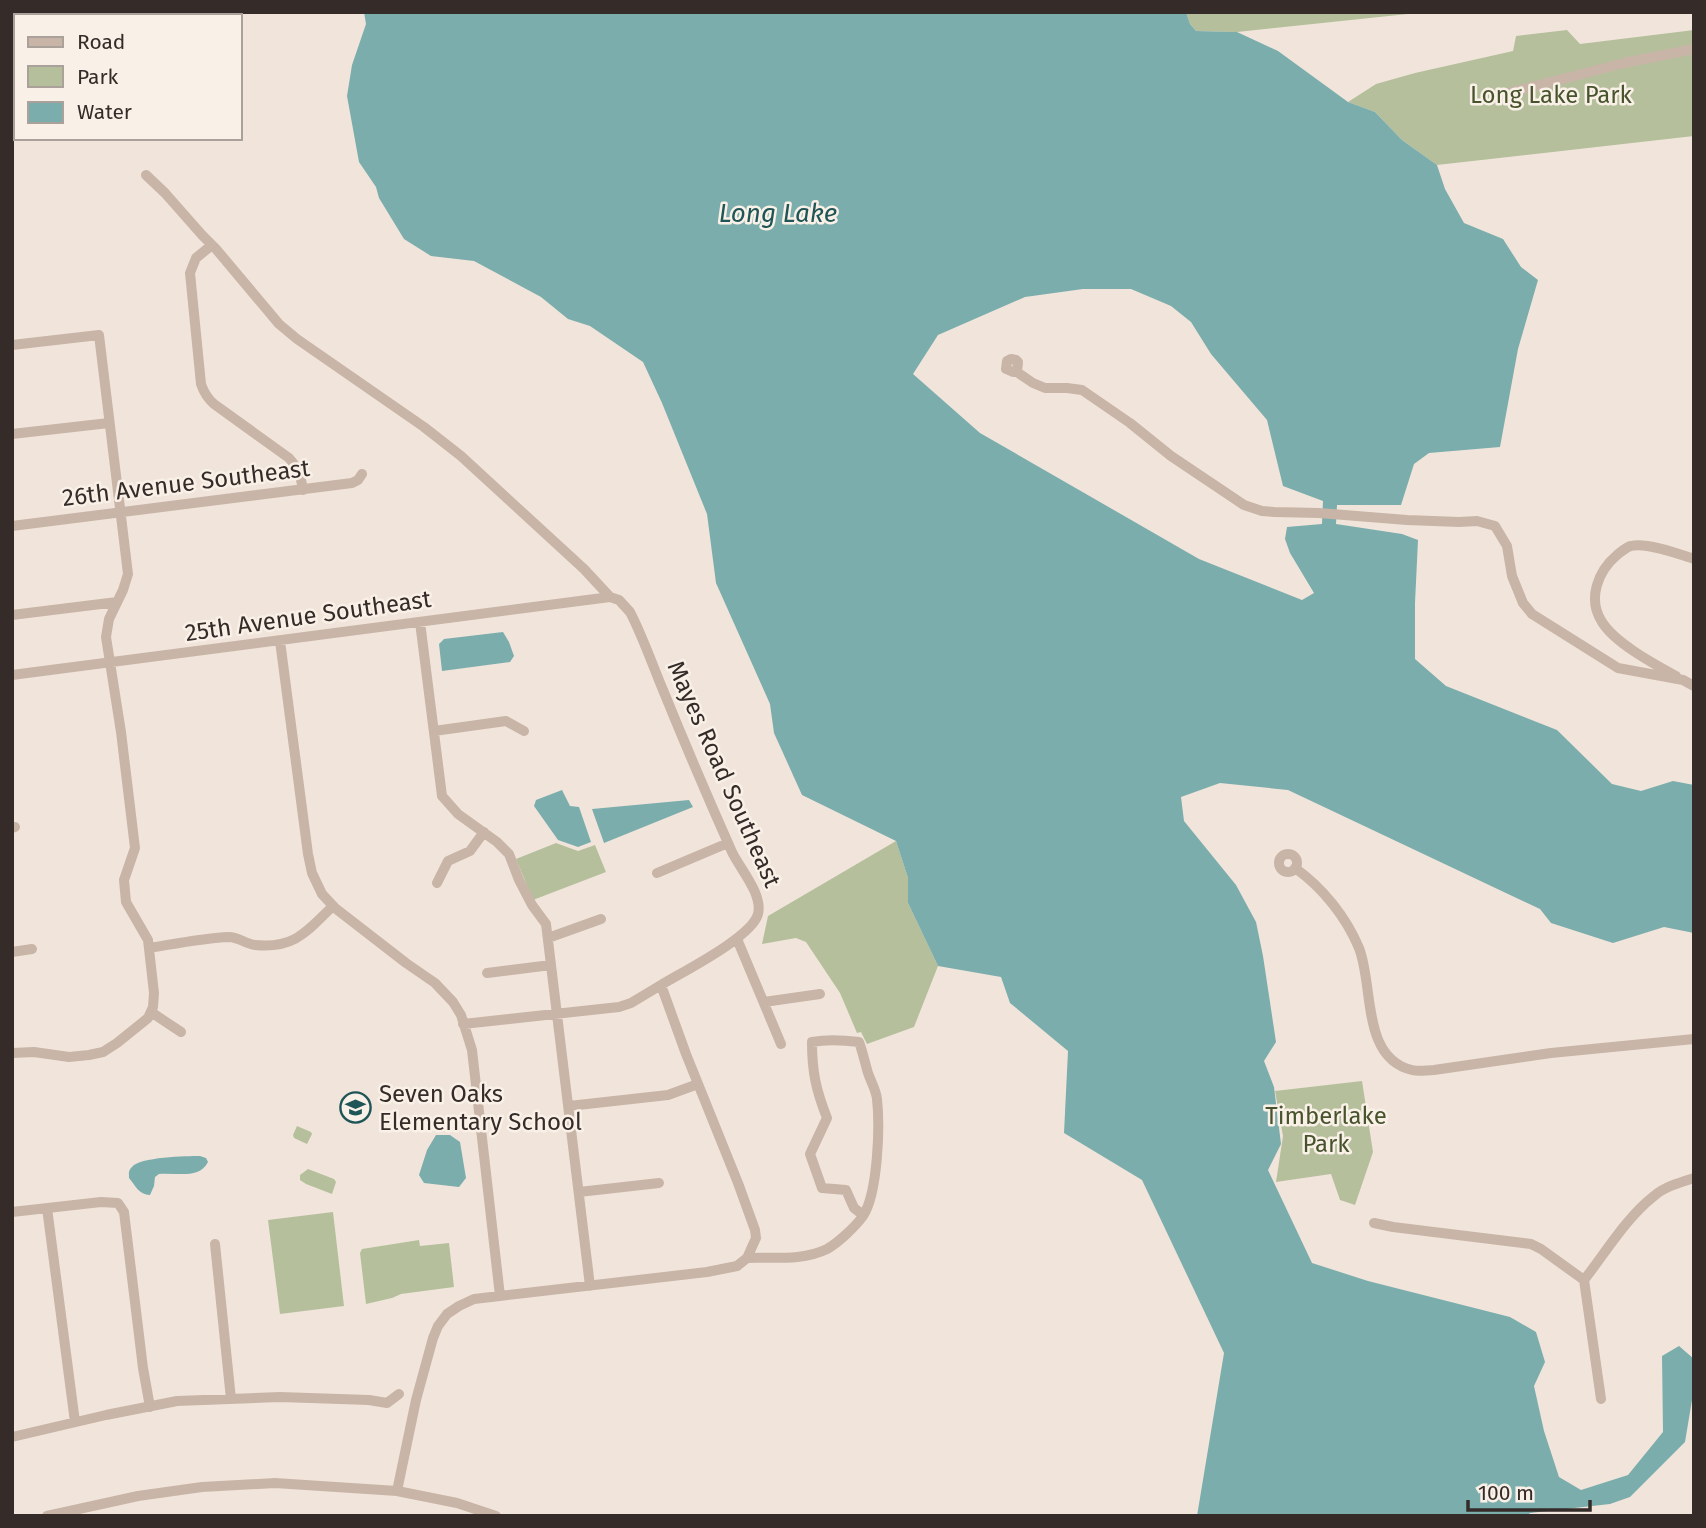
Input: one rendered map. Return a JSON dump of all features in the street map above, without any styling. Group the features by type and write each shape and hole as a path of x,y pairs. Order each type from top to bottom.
{"street":[{"path":"1497,96 1624,63 1694,49"},
{"name":"Mayes Road Southeast","path":"146,176 165,192 283,327 461,456 565,550 610,597 619,600 630,612 735,859 760,905 758,916 751,927 737,939 631,1003 619,1007 464,1024"},
{"path":"212,245 196,258 190,273 201,384 206,397 214,404 289,458 301,477 303,490"},
{"path":"12,345 99,335 128,574 109,619 106,637 135,848 124,880 126,902 148,940 154,993 148,1018 103,1052 69,1057 34,1052 12,1053"},
{"path":"1017,372 1045,388 1082,390 1171,456 1244,505 1262,511 1407,520 1478,521 1495,526 1507,546 1512,576 1522,603 1532,614 1618,668 1683,680"},
{"path":"12,434 109,423"},
{"name":"26th Avenue Southeast","path":"12,526 352,483 362,474"},
{"path":"1694,559 1661,548 1631,546 1608,564 1597,582 1594,599 1597,615 1604,626 1620,640 1648,660 1694,686"},
{"name":"25th Avenue Southeast","path":"12,675 610,597"},
{"path":"12,615 117,602"},
{"path":"420,622 442,796 458,814 509,854 532,905 546,924 590,1286"},
{"path":"280,641 308,855 312,873 322,894 333,906 435,983 453,1002 464,1024 472,1050 500,1296"},
{"path":"434,731 506,721 524,731"},
{"path":"437,883 448,861 470,851 484,832"},
{"path":"657,873 728,843"},
{"path":"1295,868 1324,893 1347,926 1359,948 1365,967 1371,1013 1380,1043 1390,1059 1406,1068 1415,1071 1434,1070 1540,1055 1694,1039"},
{"path":"149,948 232,937 251,944 264,945 293,941 301,937 333,906"},
{"path":"548,938 601,919"},
{"path":"737,939 781,1044"},
{"path":"12,952 32,950"},
{"path":"487,973 551,965"},
{"path":"397,1491 416,1400 433,1338 447,1314 458,1306 474,1299 723,1269 737,1266 747,1258 756,1238 755,1230 662,985"},
{"path":"764,1002 820,994"},
{"path":"150,1012 181,1032"},
{"path":"747,1258 805,1257 828,1248 844,1236 863,1215 872,1195 879,1136 877,1096 859,1042 812,1042 812,1069 827,1118 810,1154 822,1188 846,1190 854,1208 863,1215"},
{"path":"569,1107 668,1096 698,1084"},
{"path":"1601,1399 1584,1280 1630,1221 1656,1194 1694,1178"},
{"path":"579,1192 659,1183"},
{"path":"12,1212 102,1202 118,1203 124,1212 150,1406"},
{"path":"47,1208 75,1422"},
{"path":"1374,1223 1531,1244 1584,1280"},
{"path":"215,1244 231,1399"},
{"path":"12,1437 177,1401 280,1397 387,1403 399,1394"},
{"path":"47,1516 138,1496 236,1484 308,1484 397,1491 457,1503 496,1516"}],"green space":[{"path":"1186,12 1427,12 1237,32 1196,31"},
{"name":"Long Lake Park","path":"1567,30 1580,44 1694,30 1694,136 1437,165 1402,140 1375,112 1348,102 1376,84 1513,51 1516,36"},
{"path":"896,841 908,878 908,903 938,966 914,1027 867,1044 861,1032 857,1033 840,993 806,942 796,938 762,944 768,916"},
{"path":"556,843 578,851 595,845 606,872 533,900 516,859"},
{"name":"Timberlake Park","path":"1362,1081 1373,1152 1355,1205 1340,1200 1331,1174 1276,1182 1283,1136 1275,1091"},
{"path":"297,1126 311,1132 307,1144 294,1138"},
{"path":"308,1169 334,1179 336,1182 332,1194 300,1180 300,1175"},
{"path":"333,1212 344,1306 280,1314 268,1220"},
{"path":"419,1240 420,1246 449,1243 454,1287 401,1294 366,1304 360,1253 362,1249"}],"water":[{"name":"Long Lake","path":"364,12 1186,12 1196,31 1237,32 1278,51 1348,102 1375,112 1402,140 1437,165 1445,189 1464,223 1503,239 1521,267 1538,280 1518,349 1500,447 1429,453 1414,464 1401,505 1337,505 1336,524 1402,534 1418,540 1415,659 1446,686 1557,730 1612,784 1641,791 1673,781 1694,785 1694,933 1664,927 1613,943 1551,923 1540,909 1288,790 1220,783 1181,797 1184,821 1236,885 1256,922 1276,1042 1264,1061 1274,1087 1281,1144 1268,1170 1312,1263 1368,1281 1510,1317 1536,1332 1545,1362 1534,1386 1544,1431 1559,1477 1581,1490 1628,1475 1663,1432 1662,1356 1679,1346 1694,1359 1694,1388 1685,1442 1630,1497 1610,1504 1530,1513 1527,1516 1197,1516 1224,1353 1142,1180 1064,1133 1068,1051 1010,1003 1001,977 938,966 908,903 908,878 896,841 802,795 774,733 770,704 716,583 707,514 643,362 590,326 568,319 541,297 474,261 431,256 404,239 359,162 347,96 352,65 366,24","holes":["1083,289 1131,289 1171,306 1191,322 1211,354 1267,420 1283,486 1323,501 1322,524 1287,527 1285,539 1290,553 1314,593 1302,600 1199,559 980,433 913,374 938,335 1025,297"]},
{"path":"503,632 514,656 510,662 442,671 439,644 444,639"},
{"path":"562,790 570,806 579,807 591,842 578,847 558,840 534,806 536,800"},
{"path":"689,800 693,807 604,843 592,809"},
{"path":"436,1135 450,1135 460,1142 466,1178 459,1187 424,1183 419,1175 427,1150"},
{"path":"200,1156 208,1162 204,1168 186,1174 159,1174 155,1177 150,1195 140,1191 129,1178 131,1168 144,1161"}],"place":[{"name":"Seven Oaks Elementary School","path":"356,1108"}]}
